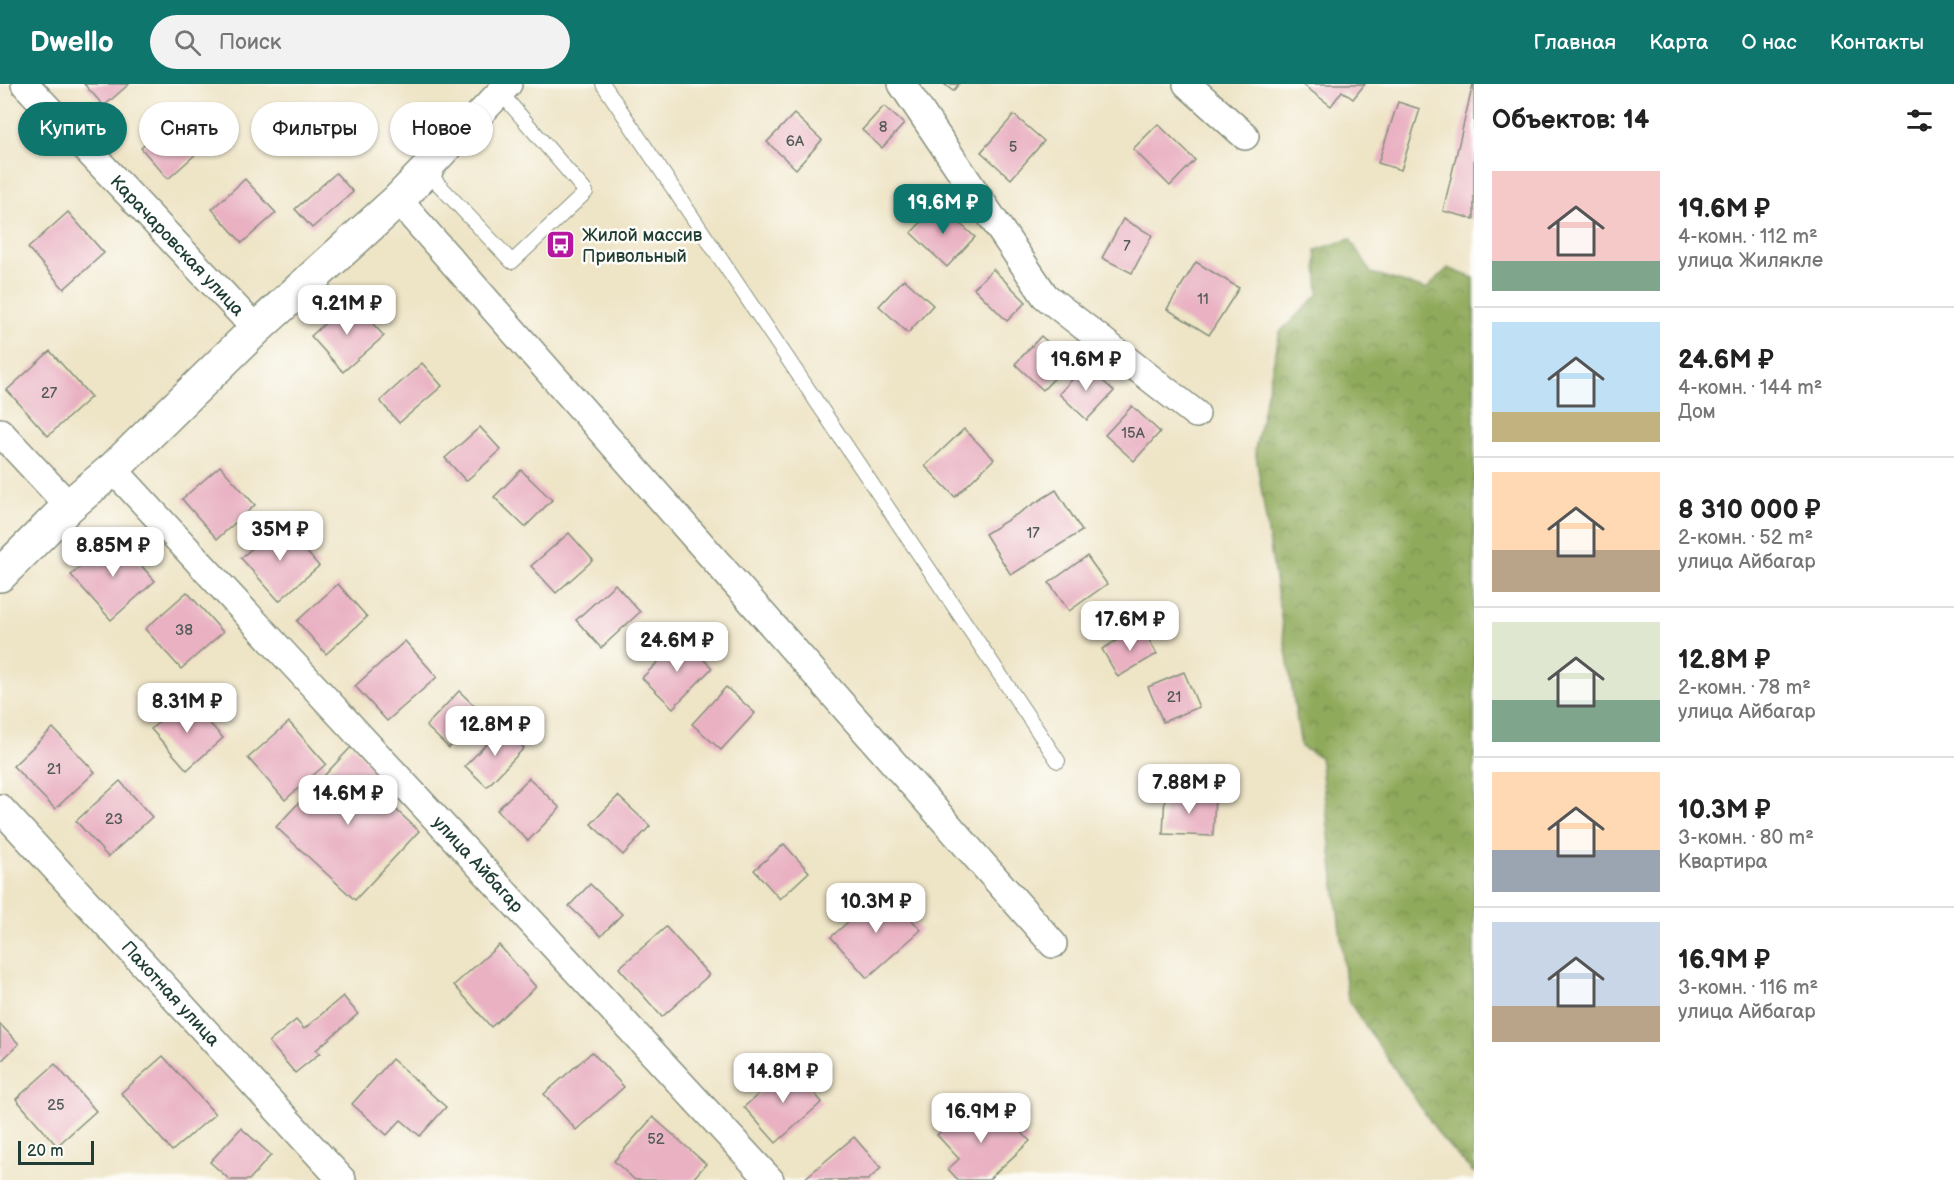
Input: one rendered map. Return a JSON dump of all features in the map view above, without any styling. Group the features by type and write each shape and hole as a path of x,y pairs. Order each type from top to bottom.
{"street":[{"name":"Карачаровская улица","path":"25,84 256,329"},
{"path":"902,84 1046,296 1196,414"},
{"path":"1187,84 1245,136"},
{"path":"0,575 69,506 113,469 256,329 398,200 504,88"},
{"path":"398,200 1053,944"},
{"path":"0,432 69,506"},
{"name":"улица Айбагар","path":"113,469 770,1180"},
{"name":"Пахотная улица","path":"0,808 342,1180"}],"lane":[{"path":"603,84 1058,761"},
{"path":"426,171 512,262 586,192 504,88"}],"green space":[{"path":"1350,239 1371,273 1426,289 1448,268 1474,278 1474,1173 1443,1140 1348,1000 1320,757 1301,747 1255,449 1280,332 1319,294 1316,250"}],"building":[{"path":"84,84 129,84 109,102 100,102"},
{"path":"944,84 959,84 953,91"},
{"path":"1302,84 1365,84 1353,99 1342,91 1331,106"},
{"path":"1474,84 1474,219 1443,211"},
{"path":"1398,102 1420,109 1401,170 1378,163"},
{"path":"884,106 904,124 882,148 862,130"},
{"path":"794,114 822,140 796,169 767,142"},
{"path":"1014,115 1044,141 1011,179 981,152"},
{"path":"1158,124 1195,160 1170,186 1133,149"},
{"path":"148,156 194,156 168,179"},
{"path":"336,173 353,192 312,228 295,209"},
{"path":"245,179 276,213 242,243 212,209"},
{"path":"938,204 975,237 947,267 911,233"},
{"path":"68,212 104,253 64,289 28,248"},
{"path":"1123,219 1152,235 1132,273 1102,258"},
{"path":"1196,262 1239,288 1209,335 1167,309"},
{"path":"993,269 1026,302 1007,321 974,288"},
{"path":"904,279 933,305 908,333 879,306"},
{"path":"351,300 384,336 343,372 311,336"},
{"path":"1041,336 1070,362 1043,390 1015,364"},
{"path":"50,351 91,397 48,436 7,390"},
{"path":"422,363 442,386 399,423 380,401"},
{"path":"1085,365 1114,391 1087,420 1059,394"},
{"path":"1132,406 1160,432 1134,461 1105,435"},
{"path":"480,427 501,450 466,481 445,458"},
{"path":"964,429 994,459 955,497 925,466"},
{"path":"220,466 255,505 217,539 182,499"},
{"path":"521,470 552,500 525,527 494,497"},
{"path":"1056,490 1082,531 1011,575 985,534"},
{"path":"281,523 319,566 279,601 241,558"},
{"path":"569,533 593,560 556,593 531,566"},
{"path":"115,536 155,581 111,620 71,575"},
{"path":"1087,556 1107,584 1069,611 1049,583"},
{"path":"338,584 367,617 326,654 297,621"},
{"path":"615,584 640,612 601,648 576,620"},
{"path":"187,592 223,632 181,669 145,629"},
{"path":"1141,626 1157,654 1118,677 1102,649"},
{"path":"682,638 712,668 673,708 642,678"},
{"path":"405,641 437,677 387,721 355,686"},
{"path":"1184,672 1199,707 1163,722 1148,687"},
{"path":"726,687 755,713 721,750 692,724"},
{"path":"459,691 482,713 449,748 426,726"},
{"path":"186,697 223,738 187,770 151,729"},
{"path":"289,722 326,764 285,800 248,758"},
{"path":"503,727 524,748 487,787 465,766"},
{"path":"53,728 95,772 55,809 13,766"},
{"path":"352,746 382,775 366,793 384,810 390,804 419,831 355,900 276,827"},
{"path":"529,778 560,808 528,841 497,810"},
{"path":"120,781 152,817 108,857 76,821"},
{"path":"1165,794 1215,796 1213,836 1163,834"},
{"path":"618,796 650,826 623,855 591,824"},
{"path":"784,844 809,872 780,899 754,870"},
{"path":"590,884 622,914 601,936 569,906"},
{"path":"884,890 921,930 867,978 831,937"},
{"path":"666,927 709,975 662,1017 619,968"},
{"path":"499,945 536,987 491,1027 454,985"},
{"path":"343,996 358,1014 316,1050 320,1053 295,1073 269,1042 296,1020 304,1029"},
{"path":"0,1024 19,1044 0,1062"},
{"path":"592,1052 624,1087 576,1130 544,1094"},
{"path":"163,1056 215,1114 172,1151 121,1093"},
{"path":"392,1059 446,1107 420,1136 401,1120 387,1135 352,1104"},
{"path":"55,1064 96,1111 57,1146 16,1099"},
{"path":"790,1066 822,1102 776,1143 744,1107"},
{"path":"970,1104 989,1123 1001,1111 1030,1141 988,1180 958,1180 948,1169 959,1159 937,1135"},
{"path":"653,1117 706,1164 692,1180 635,1180 614,1161"},
{"path":"241,1128 271,1155 249,1180 230,1180 210,1162"},
{"path":"854,1137 881,1168 868,1180 803,1180"}],"place":[{"name":"Жилой массив Привольный","path":"561,245"}]}
